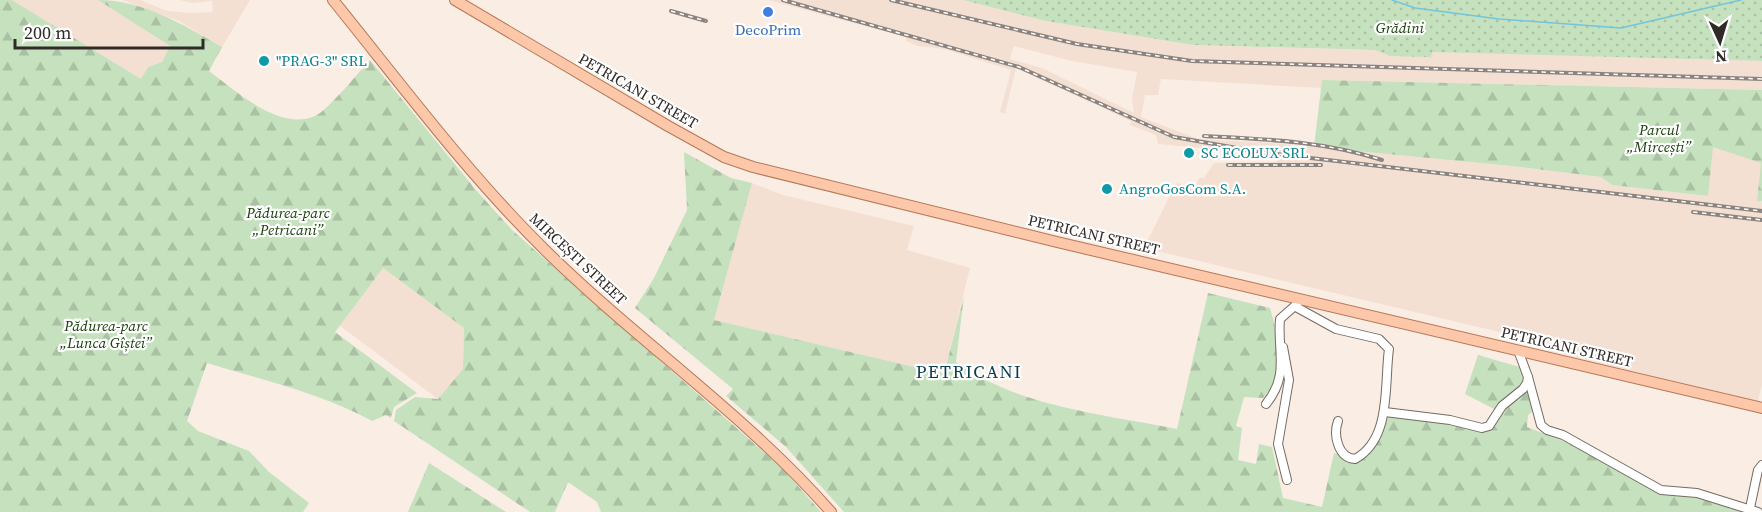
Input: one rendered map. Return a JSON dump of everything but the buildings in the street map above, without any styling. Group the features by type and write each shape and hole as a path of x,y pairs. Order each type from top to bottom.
{"main road":[{"name":"MIRCEȘTI STREET","path":"333,0 491,192 543,249 765,446 831,512"},
{"name":"PETRICANI STREET","path":"455,0 668,126 724,157 744,164 1297,302 1518,350 1762,408"}],"street":[{"path":"1287,480 1278,441 1290,380 1280,319 1297,302 1336,328 1379,339 1389,349 1385,412 1370,443 1355,459 1348,458 1342,453 1336,435 1338,421"},
{"path":"1266,404 1278,385 1283,347"},
{"path":"1518,350 1543,428 1563,435 1661,490 1697,493 1754,510 1758,470 1762,465"},
{"path":"1385,412 1450,420 1482,428 1489,426 1502,406 1523,389 1528,377"}],"shaded area":[{"path":"12,0 98,0 170,46 162,62 148,67 141,79"},
{"path":"122,0 140,0 167,11 191,13 213,12 212,1 192,3 180,0 250,0 222,47 179,21"},
{"path":"768,0 963,0 1046,21 1193,45 1762,61 1762,90 1322,80 1321,88 1161,79 1158,95 1145,95 1141,117 1198,139 1271,143 1512,166 1601,177 1612,185 1707,196 1712,146 1762,163 1757,200 1762,201 1762,384 1758,401 1549,351 1550,344 1144,248 1176,183 1195,188 1199,178 1204,178 1214,163 1277,162 1277,155 1158,144 1156,135 1130,125 1131,121 1016,68 1005,114 1000,112 1011,70 944,49 918,46 906,41 906,37","holes":["1014,46 1072,61 1137,72 1132,99 1134,113 1042,68 1010,59"]},
{"path":"752,183 783,195 914,226 907,250 970,268 944,374 714,320"},
{"path":"383,268 464,328 463,369 438,399 339,325"}],"green space":[{"name":"Pădurea-parc „Petricani”","path":"0,0 12,0 141,79 148,67 162,62 170,46 98,0 131,4 163,15 222,47 209,71 258,107 287,118 301,119 320,113 370,60 476,190 512,230 782,468 821,512 601,512 597,502 568,482 555,512 530,512 394,421 396,410 415,397 438,399 463,369 464,328 383,268 335,332 417,393 394,407 391,418 386,415 372,421 312,395 207,363 187,421 198,431 249,451 269,472 309,503 303,512 0,512"},
{"name":"Grădini","path":"963,0 1762,0 1762,61 1432,52 1431,57 1390,56 1375,50 1193,45 1046,21"},
{"name":"Parcul „Mircești”","path":"1322,80 1762,90 1762,201 1757,201 1761,163 1713,147 1708,196 1612,185 1601,177 1314,147"},
{"path":"684,152 731,178 752,183 714,320 944,374 964,296 956,362 981,377 1034,399 1062,407 1177,429 1208,293 1270,308 1278,343 1276,379 1263,398 1244,397 1236,426 1242,428 1238,460 1256,464 1259,444 1272,447 1283,498 1322,507 1334,453 1356,461 1384,417 1430,420 1489,430 1500,412 1465,394 1478,355 1520,367 1533,411 1528,415 1527,427 1568,443 1667,495 1710,498 1753,512 844,512 786,447 726,396 733,389 635,308 654,278 687,210"},
{"path":"429,463 506,512 408,512"}],"waterway":[{"path":"1392,0 1415,8 1499,19 1621,28 1741,0"}],"railway":[{"path":"783,0 1019,67 1174,137 1260,152 1762,211"},
{"path":"891,0 1077,44 1192,61 1762,79"},
{"path":"671,11 706,21"},
{"path":"1204,136 1316,145 1382,160"},
{"path":"1228,165 1321,165"},
{"path":"1693,212 1762,220"}],"place":[{"name":"DecoPrim","path":"768,12"},
{"name":"\"PRAG-3\" SRL","path":"264,61"},
{"name":"SC ECOLUX SRL","path":"1189,153"},
{"name":"AngroGosCom S.A.","path":"1107,189"}],"district":[{"name":"PETRICANI","path":"969,372"}],"park label":[{"name":"Pădurea-parc „Lunca Gîștei”","path":"106,334"}]}
